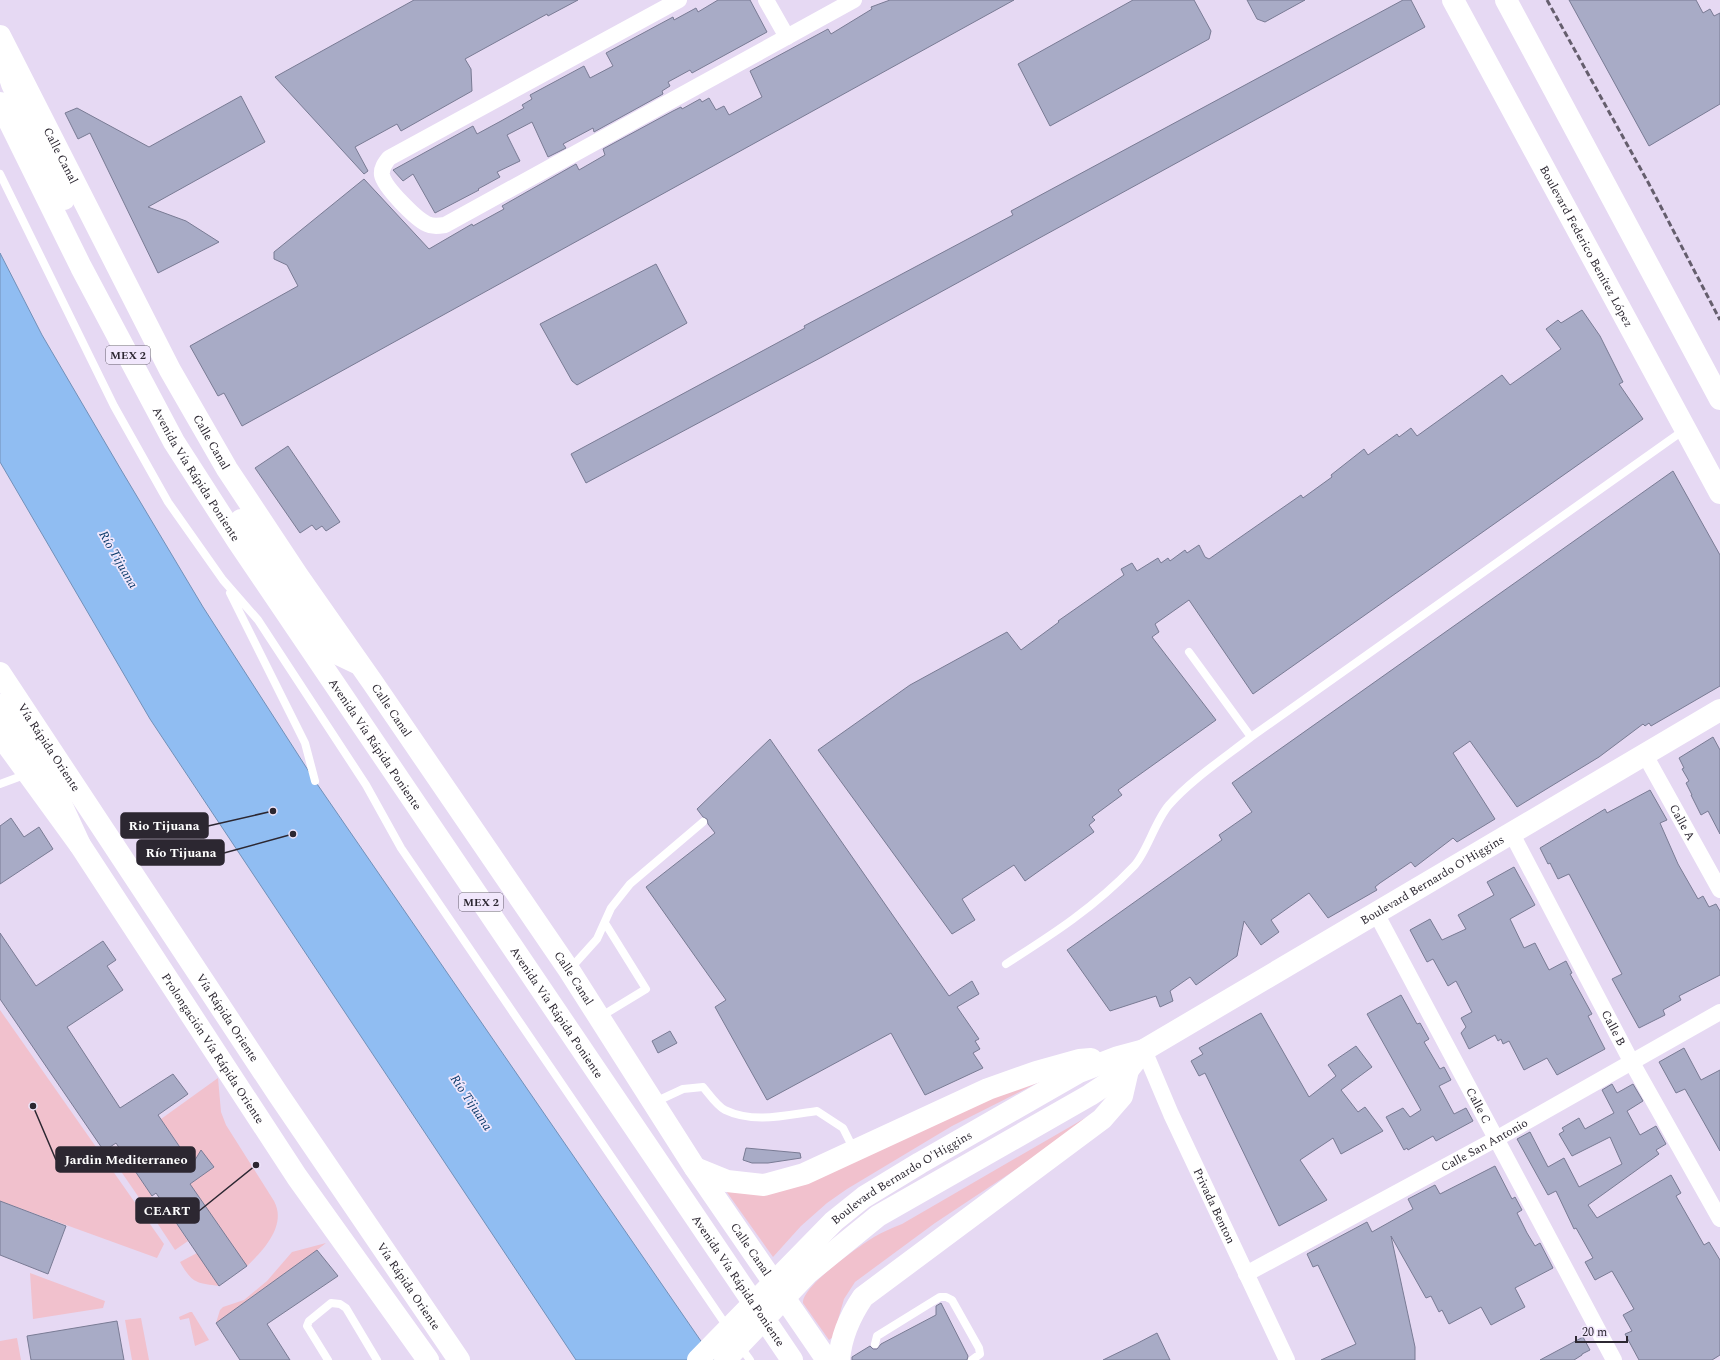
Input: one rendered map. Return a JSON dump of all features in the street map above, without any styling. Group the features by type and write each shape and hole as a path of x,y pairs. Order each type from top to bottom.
{"main road":[{"name":"Boulevard Federico Benítez López","path":"1453,0 1720,492"},
{"path":"1506,0 1720,399"},
{"name":"Calle Canal","path":"0,36 195,415 227,469 357,663 373,682 569,970 695,1168 827,1360"},
{"path":"10,58 8,72 12,84 77,229 82,267"},
{"name":"Avenida Vía Rápida Poniente","path":"0,103 82,267 174,442 241,547 792,1360"},
{"path":"174,442 198,459 334,652 357,663"},
{"name":"Vía Rápida Oriente","path":"0,673 274,1087 459,1360"},
{"path":"0,705 56,793 80,845"},
{"name":"Boulevard Bernardo O'Higgins","path":"698,1360 802,1266 878,1216 1090,1095 1123,1063 1144,1050 1377,915 1720,710"},
{"name":"Prolongación Vía Rápida Oriente","path":"0,735 80,845 297,1177 428,1360"},
{"path":"695,1168 727,1181 764,1185 804,1174 988,1090 1036,1072 1079,1060 1123,1063 1122,1096 1102,1119 863,1297 853,1311 845,1331 840,1347 839,1360"},
{"name":"Boulevard Bernardo O'Higgins","path":"725,1360 802,1266"}],"street":[{"path":"679,0 389,158 382,169 382,175 387,185 418,219 429,225 445,225 854,0"},
{"path":"766,0 787,37"},
{"name":"Calle A","path":"1645,755 1720,890"},
{"name":"Calle B","path":"1512,834 1631,1061 1720,1220"},
{"name":"Calle C","path":"1377,915 1614,1360"},
{"name":"Calle San Antonio","path":"1246,1274 1496,1139 1631,1061 1720,1012"},
{"name":"Privada Benton","path":"1144,1050 1174,1121 1287,1360"}],"lane":[{"path":"0,174 114,406 168,502 224,580 258,620 366,785 401,848 750,1360"},
{"path":"1006,964 1065,926 1100,898 1135,864 1168,806 1186,788 1251,737 1686,429"},
{"path":"224,580 305,743 315,781"},
{"path":"1189,652 1251,737"},
{"path":"0,784 28,774"},
{"path":"569,970 597,939 618,897 630,884 703,822"},
{"path":"599,1018 646,989 605,923"},
{"path":"653,1103 683,1089 703,1087 724,1109 752,1118 774,1117 817,1111 843,1128 855,1150"},
{"path":"875,1344 878,1336 940,1297 946,1297 952,1300 980,1348 980,1354 972,1360"},
{"path":"328,1360 307,1326 309,1321 331,1303 340,1304 346,1308 377,1360"}],"shaded area":[{"path":"0,1010 164,1244 157,1258 0,1201"},
{"path":"218,1078 221,1112 226,1125 274,1201 277,1210 278,1219 272,1236 247,1266 190,1184 214,1167 212,1164 205,1169 194,1167 161,1119"},
{"path":"1045,1079 952,1126 847,1189 827,1203 801,1226 773,1257 721,1184 757,1190 961,1107"},
{"path":"1099,1110 1033,1158 935,1223 855,1282 844,1299 833,1337 829,1340 803,1303 805,1296 811,1287 832,1267 877,1235 902,1224"},
{"path":"119,1148 152,1196 142,1202 109,1154"},
{"path":"161,1201 188,1241 175,1250 148,1209"},
{"path":"326,1243 216,1323 220,1310 223,1307 244,1300 267,1281 292,1252"},
{"path":"197,1253 219,1286 195,1281 184,1269 180,1262"},
{"path":"30,1273 105,1301 103,1308 33,1319"},
{"path":"192,1312 209,1340 195,1346 189,1318 180,1320 179,1317"},
{"path":"141,1318 149,1360 132,1360 125,1320"},
{"path":"17,1338 21,1360 0,1360 0,1341"}],"water":[{"path":"0,253 42,335 120,468 203,607 315,781 714,1360 576,1360 150,719 0,462"}],"building":[{"path":"414,0 578,0 548,16 547,14 465,59 471,69 472,91 401,131 397,124 355,147 368,171 364,174 275,77"},
{"path":"718,0 750,0 767,32 692,73 690,70 668,82 670,86 662,91 663,94 594,132 593,128 563,144 566,148 548,157 532,122 507,135 520,161 497,172 500,177 478,189 479,190 435,213 413,174 403,181 393,170 473,126 477,134 501,121 524,108 522,105 532,99 530,95 584,66 590,78 613,66 606,53 673,17 674,20 696,8 698,12"},
{"path":"890,0 1014,0 242,426 224,393 218,396 190,346 298,286 287,265 274,259 274,252 364,179 429,249 472,224 473,226 504,209 502,206 576,164 579,170 605,155 603,149 681,107 682,109 700,99 702,102 709,98 716,110 724,106 729,115 762,97 750,71 828,29 831,34 872,9 871,7"},
{"path":"1133,0 1194,0 1211,31 1209,39 1050,126 1018,64"},
{"path":"1247,0 1305,0 1265,22 1257,19"},
{"path":"1403,0 1411,0 1425,27 822,357 586,483 571,454 805,328 804,326 1013,215 1011,211"},
{"path":"1569,0 1696,0 1703,13 1710,9 1714,16 1720,13 1720,104 1649,146"},
{"path":"241,96 265,142 148,207 186,221 219,242 158,273 90,133 78,139 65,113 77,108 149,147"},
{"path":"656,264 687,323 577,385 572,381 540,324"},
{"path":"1582,310 1600,336 1623,382 1619,384 1643,419 1253,694 1189,600 1155,624 1159,632 1152,637 1216,720 1118,790 1122,795 1092,817 1095,820 1089,825 1094,832 1025,881 1014,865 962,899 975,920 952,934 818,750 910,685 1007,632 1021,650 1059,622 1058,621 1124,575 1121,569 1132,563 1137,571 1158,558 1161,563 1168,558 1170,561 1185,550 1187,553 1199,545 1205,557 1209,559 1301,495 1303,498 1332,477 1331,475 1364,449 1368,455 1397,434 1399,437 1411,428 1417,436 1502,375 1510,385 1561,349 1546,329 1558,320 1561,323"},
{"path":"288,446 340,522 326,531 322,526 316,530 312,525 300,533 255,468"},
{"path":"1673,471 1720,555 1720,686 1651,726 1649,723 1645,726 1643,724 1599,757 1517,807 1470,741 1453,753 1495,819 1457,842 1453,838 1415,867 1411,862 1375,887 1377,890 1328,918 1309,893 1271,920 1279,932 1261,945 1244,921 1237,956 1196,985 1190,977 1170,991 1173,1001 1160,1007 1156,996 1110,1011 1067,950 1222,840 1219,835 1252,812 1232,783"},
{"path":"1713,737 1720,750 1720,834 1708,811 1701,815 1686,783 1689,781 1682,769 1684,768 1679,758"},
{"path":"770,739 949,996 972,981 979,994 957,1007 979,1039 975,1041 980,1049 973,1053 983,1068 925,1095 891,1033 767,1100 715,1007 726,1000 646,887 715,833 708,824 707,819 703,817 697,809"},
{"path":"1650,790 1667,820 1660,823 1678,864 1698,899 1703,896 1709,907 1716,904 1720,911 1720,975 1679,996 1681,1000 1663,1010 1665,1015 1639,1028 1612,979 1622,974 1569,874 1558,879 1540,848 1605,809 1607,813"},
{"path":"11,818 24,837 39,827 53,849 0,884 0,826"},
{"path":"1514,867 1535,905 1510,919 1524,948 1535,943 1549,970 1566,961 1572,973 1570,974 1592,1014 1588,1016 1605,1049 1557,1075 1547,1058 1524,1070 1509,1041 1503,1044 1501,1039 1498,1041 1495,1035 1469,1049 1461,1033 1466,1027 1461,1018 1472,1012 1456,981 1448,986 1433,959 1427,962 1410,930 1430,919 1442,940 1466,929 1458,915 1494,895 1487,882"},
{"path":"0,933 36,986 103,941 116,960 107,966 123,990 67,1027 120,1108 173,1074 188,1094 158,1115 192,1165 201,1150 214,1167 190,1184 247,1266 219,1286 156,1193 152,1196 116,1143 104,1151 0,999"},
{"path":"1401,995 1417,1024 1420,1023 1429,1039 1424,1042 1440,1069 1444,1067 1451,1080 1439,1086 1454,1114 1466,1108 1473,1121 1436,1141 1433,1136 1408,1150 1407,1148 1404,1150 1386,1117 1403,1108 1410,1117 1421,1110 1367,1014"},
{"path":"1261,1013 1309,1097 1336,1076 1328,1065 1356,1046 1372,1067 1341,1090 1358,1112 1365,1107 1383,1131 1341,1154 1333,1138 1300,1160 1327,1200 1279,1226 1205,1073 1199,1076 1191,1061 1203,1054 1199,1048"},
{"path":"670,1031 677,1043 658,1053 652,1041"},
{"path":"1684,1048 1701,1080 1720,1070 1720,1151 1685,1089 1676,1093 1659,1062"},
{"path":"1612,1084 1617,1093 1633,1084 1643,1101 1627,1111 1640,1135 1656,1126 1666,1144 1656,1150 1659,1154 1588,1205 1597,1218 1671,1175 1681,1193 1676,1196 1704,1245 1709,1242 1720,1260 1720,1355 1712,1360 1639,1360 1625,1334 1632,1331 1623,1315 1634,1309 1612,1271 1595,1280 1585,1262 1593,1258 1576,1228 1574,1229 1556,1191 1548,1195 1517,1139 1530,1132 1548,1167 1564,1158 1579,1187 1622,1164 1610,1137 1572,1156 1559,1134 1564,1131 1562,1128 1579,1118 1585,1129 1614,1113 1602,1090"},
{"path":"746,1148 800,1153 801,1158 768,1163 752,1163 743,1160"},
{"path":"1495,1166 1512,1199 1515,1197 1522,1210 1517,1213 1527,1233 1535,1246 1540,1243 1553,1268 1515,1288 1525,1307 1491,1325 1481,1307 1449,1324 1442,1310 1439,1312 1431,1296 1426,1298 1391,1236 1415,1347 1415,1360 1321,1360 1356,1344 1318,1265 1313,1267 1307,1254 1367,1222 1372,1232 1413,1209 1408,1199 1435,1185 1440,1194"},
{"path":"0,1201 66,1226 48,1274 0,1255"},
{"path":"317,1250 338,1276 267,1324 290,1360 240,1360 216,1323"},
{"path":"941,1303 968,1356 967,1360 852,1360 852,1357 870,1346 873,1349 877,1349 881,1344 936,1315 936,1306"},
{"path":"117,1321 124,1360 31,1360 27,1336"},
{"path":"1157,1333 1170,1360 1103,1360 1136,1344"},
{"path":"1583,1337 1590,1350 1574,1360 1540,1360"}],"railway":[{"path":"1547,0 1649,184 1720,320"}],"place":[{"name":"Rio Tijuana","path":"273,811"},
{"name":"Río Tijuana","path":"293,834"},
{"name":"Jardin Mediterraneo","path":"33,1106"},
{"name":"CEART","path":"256,1165"}]}
